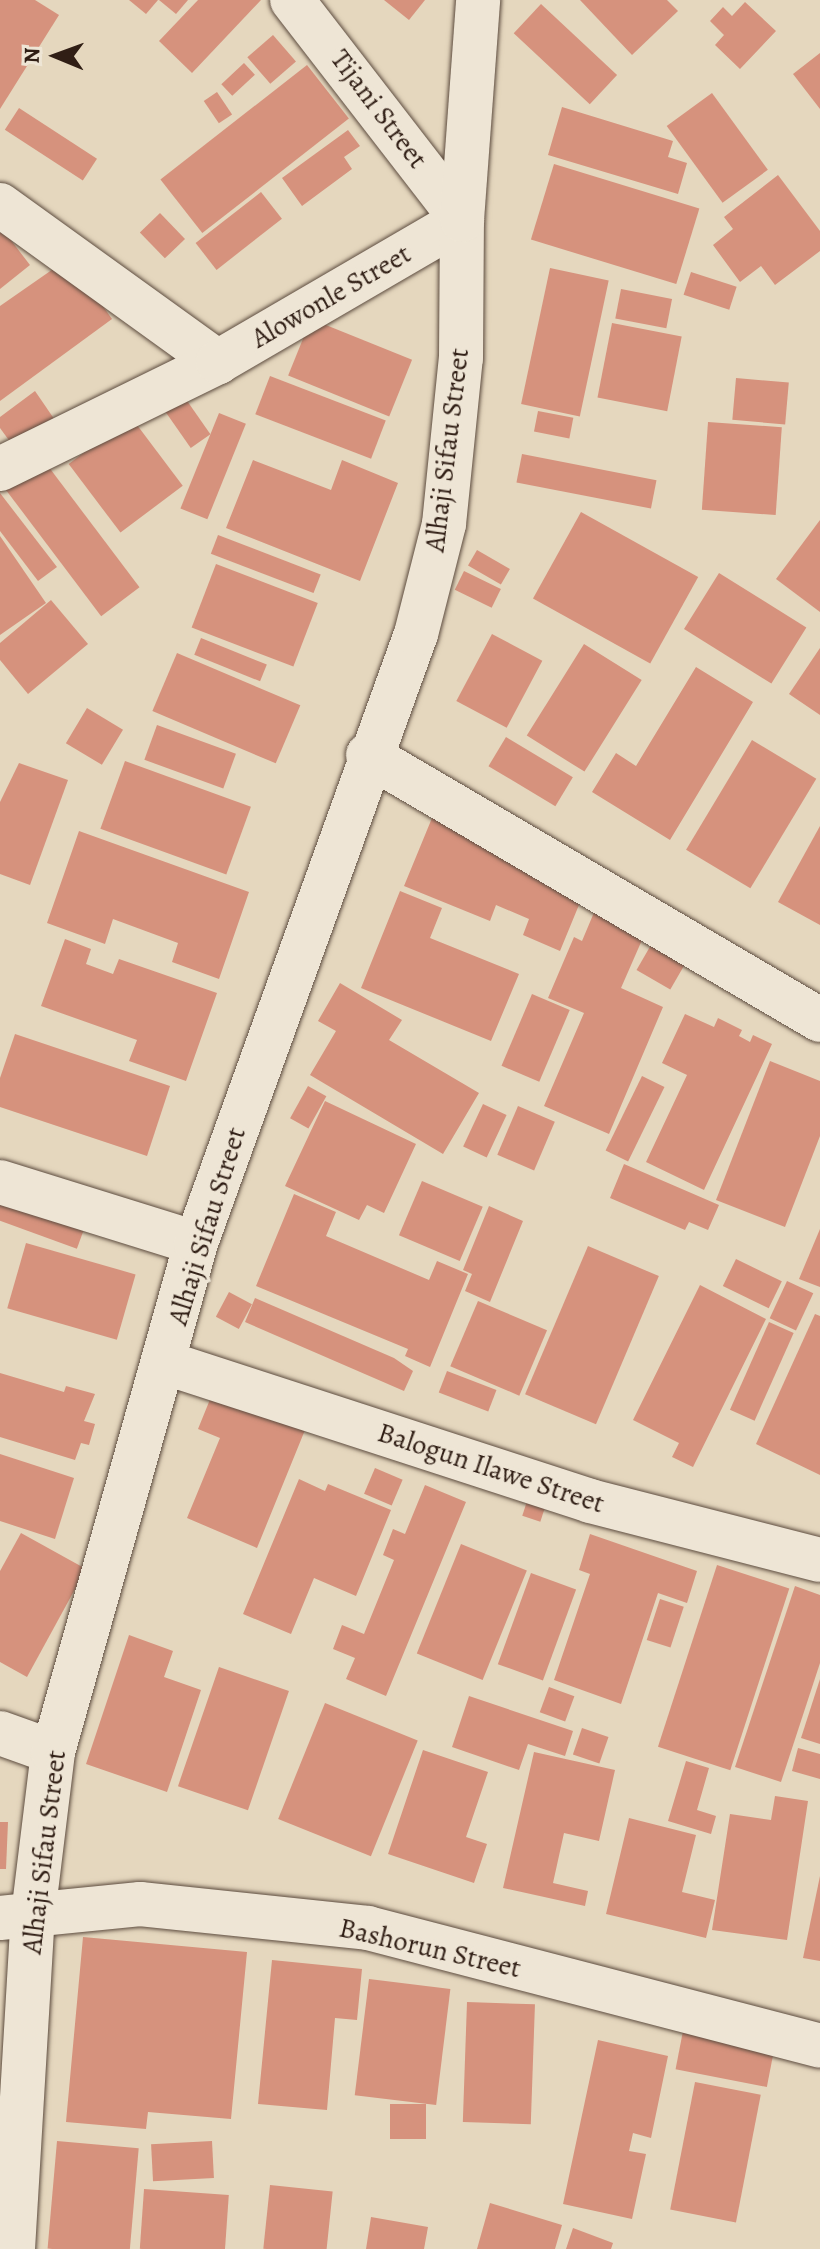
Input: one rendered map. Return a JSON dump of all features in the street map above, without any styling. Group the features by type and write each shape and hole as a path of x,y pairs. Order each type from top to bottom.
{"street":[{"name":"Tijani Street","path":"292,0 462,220"},
{"path":"462,220 478,0"},
{"path":"0,205 218,362"},
{"name":"Alowonle Street","path":"0,469 218,362 462,220"},
{"name":"Alhaji Sifau Street","path":"13,2249 17,1917 53,1752 166,1363 196,1243 368,755 416,634 444,524 461,358 462,220"},
{"path":"368,755 820,1020"},
{"path":"0,1182 196,1243"},
{"name":"Balogun Ilawe Street","path":"166,1363 590,1501 820,1560"},
{"path":"0,1733 53,1752"},
{"name":"Bashorun Street","path":"17,1917 140,1904 368,1928 820,2046"}],"building":[{"path":"0,0 35,0 59,15 0,109"},
{"path":"129,0 158,0 146,14"},
{"path":"159,0 188,0 176,14"},
{"path":"198,0 261,0 192,73 159,41"},
{"path":"384,0 425,0 409,20"},
{"path":"580,0 667,0 678,11 632,55"},
{"path":"745,2 776,31 740,69 715,45 724,35 710,21 723,7 732,16"},
{"path":"541,4 617,75 590,104 514,33"},
{"path":"273,35 296,61 270,84 247,57"},
{"path":"820,53 820,109 793,74"},
{"path":"244,63 255,75 232,96 221,84"},
{"path":"307,65 349,119 202,233 160,180"},
{"path":"217,92 232,114 219,123 204,101"},
{"path":"712,93 768,170 723,203 667,126"},
{"path":"562,107 673,141 668,157 687,163 678,194 548,155"},
{"path":"19,108 97,159 83,180 5,130"},
{"path":"348,130 360,146 344,157 352,169 302,206 282,178"},
{"path":"554,164 699,208 676,284 531,240"},
{"path":"778,175 820,231 820,251 775,285 761,266 740,282 713,245 733,229 724,217"},
{"path":"261,192 282,219 217,270 196,243"},
{"path":"160,213 185,239 165,258 140,232"},
{"path":"0,226 30,265 0,289"},
{"path":"69,258 112,319 0,401 0,306"},
{"path":"550,268 609,280 580,416 521,404"},
{"path":"691,272 737,287 729,310 684,295"},
{"path":"621,289 672,299 666,328 615,318"},
{"path":"311,319 412,360 389,416 288,376"},
{"path":"612,323 682,337 667,411 597,398"},
{"path":"270,376 386,420 371,459 255,414"},
{"path":"736,378 789,383 785,424 732,420"},
{"path":"176,385 210,434 191,448 156,399"},
{"path":"35,391 59,426 19,454 0,428 0,417"},
{"path":"538,411 573,418 569,438 534,432"},
{"path":"219,413 246,424 207,519 180,508"},
{"path":"131,417 183,486 120,533 69,464"},
{"path":"708,422 782,427 776,515 702,510"},
{"path":"39,454 140,587 101,616 1,483"},
{"path":"522,454 656,480 651,509 516,482"},
{"path":"253,460 331,490 342,460 398,483 360,581 226,528"},
{"path":"0,493 57,567 38,581 0,531"},
{"path":"581,512 698,577 650,664 533,599"},
{"path":"820,520 820,612 776,579"},
{"path":"218,535 321,574 314,593 211,554"},
{"path":"0,536 46,603 0,635"},
{"path":"477,550 510,569 501,585 468,566"},
{"path":"216,564 318,603 293,667 192,627"},
{"path":"464,571 501,589 492,608 455,590"},
{"path":"719,573 806,628 771,684 684,629"},
{"path":"51,600 88,644 28,694 0,660 0,643"},
{"path":"492,634 542,661 507,728 456,701"},
{"path":"201,638 267,665 260,681 194,655"},
{"path":"584,644 642,680 584,772 527,736"},
{"path":"820,648 820,715 789,694"},
{"path":"177,653 300,705 276,763 152,711"},
{"path":"696,667 753,702 670,840 592,792 616,753 636,766"},
{"path":"87,708 123,730 102,765 66,743"},
{"path":"157,725 236,754 223,788 144,760"},
{"path":"506,737 573,777 555,806 488,766"},
{"path":"752,740 816,779 750,888 686,850"},
{"path":"125,761 251,807 226,874 100,829"},
{"path":"19,763 68,780 30,885 0,874 0,802"},
{"path":"432,818 588,883 560,951 523,935 529,919 496,905 490,921 404,886"},
{"path":"820,826 820,925 778,902"},
{"path":"79,831 249,892 219,979 172,962 178,943 113,919 105,944 47,923"},
{"path":"400,891 442,908 430,938 519,974 491,1041 361,988"},
{"path":"598,903 649,924 621,988 663,1007 609,1134 544,1106 584,1013 548,998 574,937 582,941"},
{"path":"655,938 689,957 670,990 636,970"},
{"path":"65,939 91,949 86,964 113,974 119,959 217,993 186,1081 129,1061 137,1040 41,1006"},
{"path":"340,983 402,1020 389,1040 479,1093 443,1154 310,1075 336,1031 318,1021"},
{"path":"532,994 570,1010 539,1082 502,1066"},
{"path":"685,1014 714,1027 718,1018 742,1030 739,1036 750,1042 753,1035 772,1044 704,1190 646,1162 687,1075 662,1063"},
{"path":"15,1034 170,1086 147,1156 0,1107 0,1078"},
{"path":"770,1061 820,1081 820,1136 785,1227 716,1200"},
{"path":"642,1076 664,1087 628,1162 606,1151"},
{"path":"308,1086 326,1096 308,1129 290,1118"},
{"path":"325,1101 416,1144 384,1213 367,1205 359,1220 285,1186"},
{"path":"483,1104 507,1115 487,1158 463,1147"},
{"path":"518,1106 555,1122 534,1170 497,1155"},
{"path":"624,1164 719,1205 708,1230 689,1222 685,1230 610,1198"},
{"path":"422,1181 483,1207 460,1261 399,1235"},
{"path":"0,1191 86,1222 77,1249 0,1221"},
{"path":"294,1194 336,1212 326,1236 429,1280 437,1261 468,1274 430,1367 405,1356 408,1349 256,1286"},
{"path":"489,1206 523,1221 490,1302 465,1291 472,1274 463,1270"},
{"path":"820,1229 820,1287 799,1279"},
{"path":"26,1243 136,1274 117,1340 7,1308"},
{"path":"588,1246 659,1276 596,1424 525,1394"},
{"path":"736,1259 782,1281 769,1308 723,1286"},
{"path":"787,1281 813,1293 796,1330 770,1318"},
{"path":"700,1285 766,1319 693,1467 672,1457 679,1443 633,1420"},
{"path":"229,1292 252,1304 239,1329 216,1317"},
{"path":"255,1298 394,1358 413,1371 404,1391 245,1322"},
{"path":"478,1301 547,1330 519,1396 450,1366"},
{"path":"815,1314 820,1316 820,1475 756,1444"},
{"path":"769,1322 794,1333 755,1421 730,1410"},
{"path":"447,1371 496,1390 488,1411 439,1392"},
{"path":"0,1373 64,1392 66,1386 95,1394 84,1421 95,1424 89,1445 81,1443 75,1460 0,1437"},
{"path":"213,1392 305,1430 257,1548 187,1518 220,1438 198,1429"},
{"path":"0,1454 74,1478 55,1539 0,1521"},
{"path":"375,1468 403,1480 392,1505 364,1494"},
{"path":"299,1479 325,1491 328,1484 391,1510 356,1596 314,1578 291,1634 243,1614"},
{"path":"425,1485 466,1502 386,1696 346,1679 355,1658 333,1649 342,1625 364,1634 394,1560 383,1555 393,1529 405,1534"},
{"path":"530,1492 548,1498 540,1522 522,1516"},
{"path":"21,1533 86,1569 27,1677 0,1662 0,1571"},
{"path":"590,1534 697,1571 687,1603 658,1593 621,1704 554,1680 590,1574 579,1570"},
{"path":"461,1544 527,1571 483,1680 417,1653"},
{"path":"717,1565 789,1588 730,1770 658,1747"},
{"path":"531,1573 576,1589 543,1681 498,1664"},
{"path":"795,1586 820,1595 820,1663 781,1782 735,1767"},
{"path":"660,1599 684,1607 670,1648 647,1640"},
{"path":"129,1635 173,1651 164,1677 201,1690 167,1792 86,1764"},
{"path":"219,1667 289,1691 248,1810 178,1786"},
{"path":"820,1679 820,1744 801,1738"},
{"path":"549,1687 574,1696 565,1722 540,1712"},
{"path":"469,1696 573,1731 565,1756 528,1744 519,1770 452,1747"},
{"path":"325,1703 418,1740 371,1856 278,1819"},
{"path":"582,1728 608,1737 599,1764 573,1754"},
{"path":"798,1748 820,1754 820,1779 792,1771"},
{"path":"423,1750 488,1772 466,1837 487,1844 474,1883 388,1854"},
{"path":"534,1752 615,1770 599,1841 564,1833 553,1883 588,1891 585,1906 503,1888"},
{"path":"686,1761 709,1768 697,1810 716,1816 711,1834 668,1821"},
{"path":"775,1796 808,1801 787,1940 712,1930 730,1814 771,1820"},
{"path":"629,1818 696,1835 682,1892 715,1900 706,1938 606,1914"},
{"path":"0,1822 8,1822 6,1869 0,1869"},
{"path":"820,1876 820,1961 803,1958"},
{"path":"83,1937 247,1952 231,2119 148,2112 146,2129 66,2122"},
{"path":"272,1960 362,1969 357,2020 335,2018 327,2110 258,2104"},
{"path":"369,1979 450,1989 436,2105 355,2095"},
{"path":"467,2002 535,2004 531,2124 463,2122"},
{"path":"683,2031 774,2049 767,2087 676,2069"},
{"path":"598,2040 668,2056 651,2138 633,2133 629,2151 646,2154 632,2219 563,2204"},
{"path":"695,2082 761,2095 736,2222 670,2210"},
{"path":"390,2104 426,2104 426,2139 390,2139"},
{"path":"57,2141 139,2148 130,2249 48,2249"},
{"path":"212,2141 214,2178 153,2181 151,2144"},
{"path":"270,2185 333,2192 327,2249 263,2249"},
{"path":"144,2189 229,2195 225,2249 140,2249"},
{"path":"490,2203 562,2225 555,2249 477,2249"},
{"path":"371,2217 428,2227 424,2249 366,2249"},
{"path":"573,2228 613,2243 611,2249 566,2249"}]}
